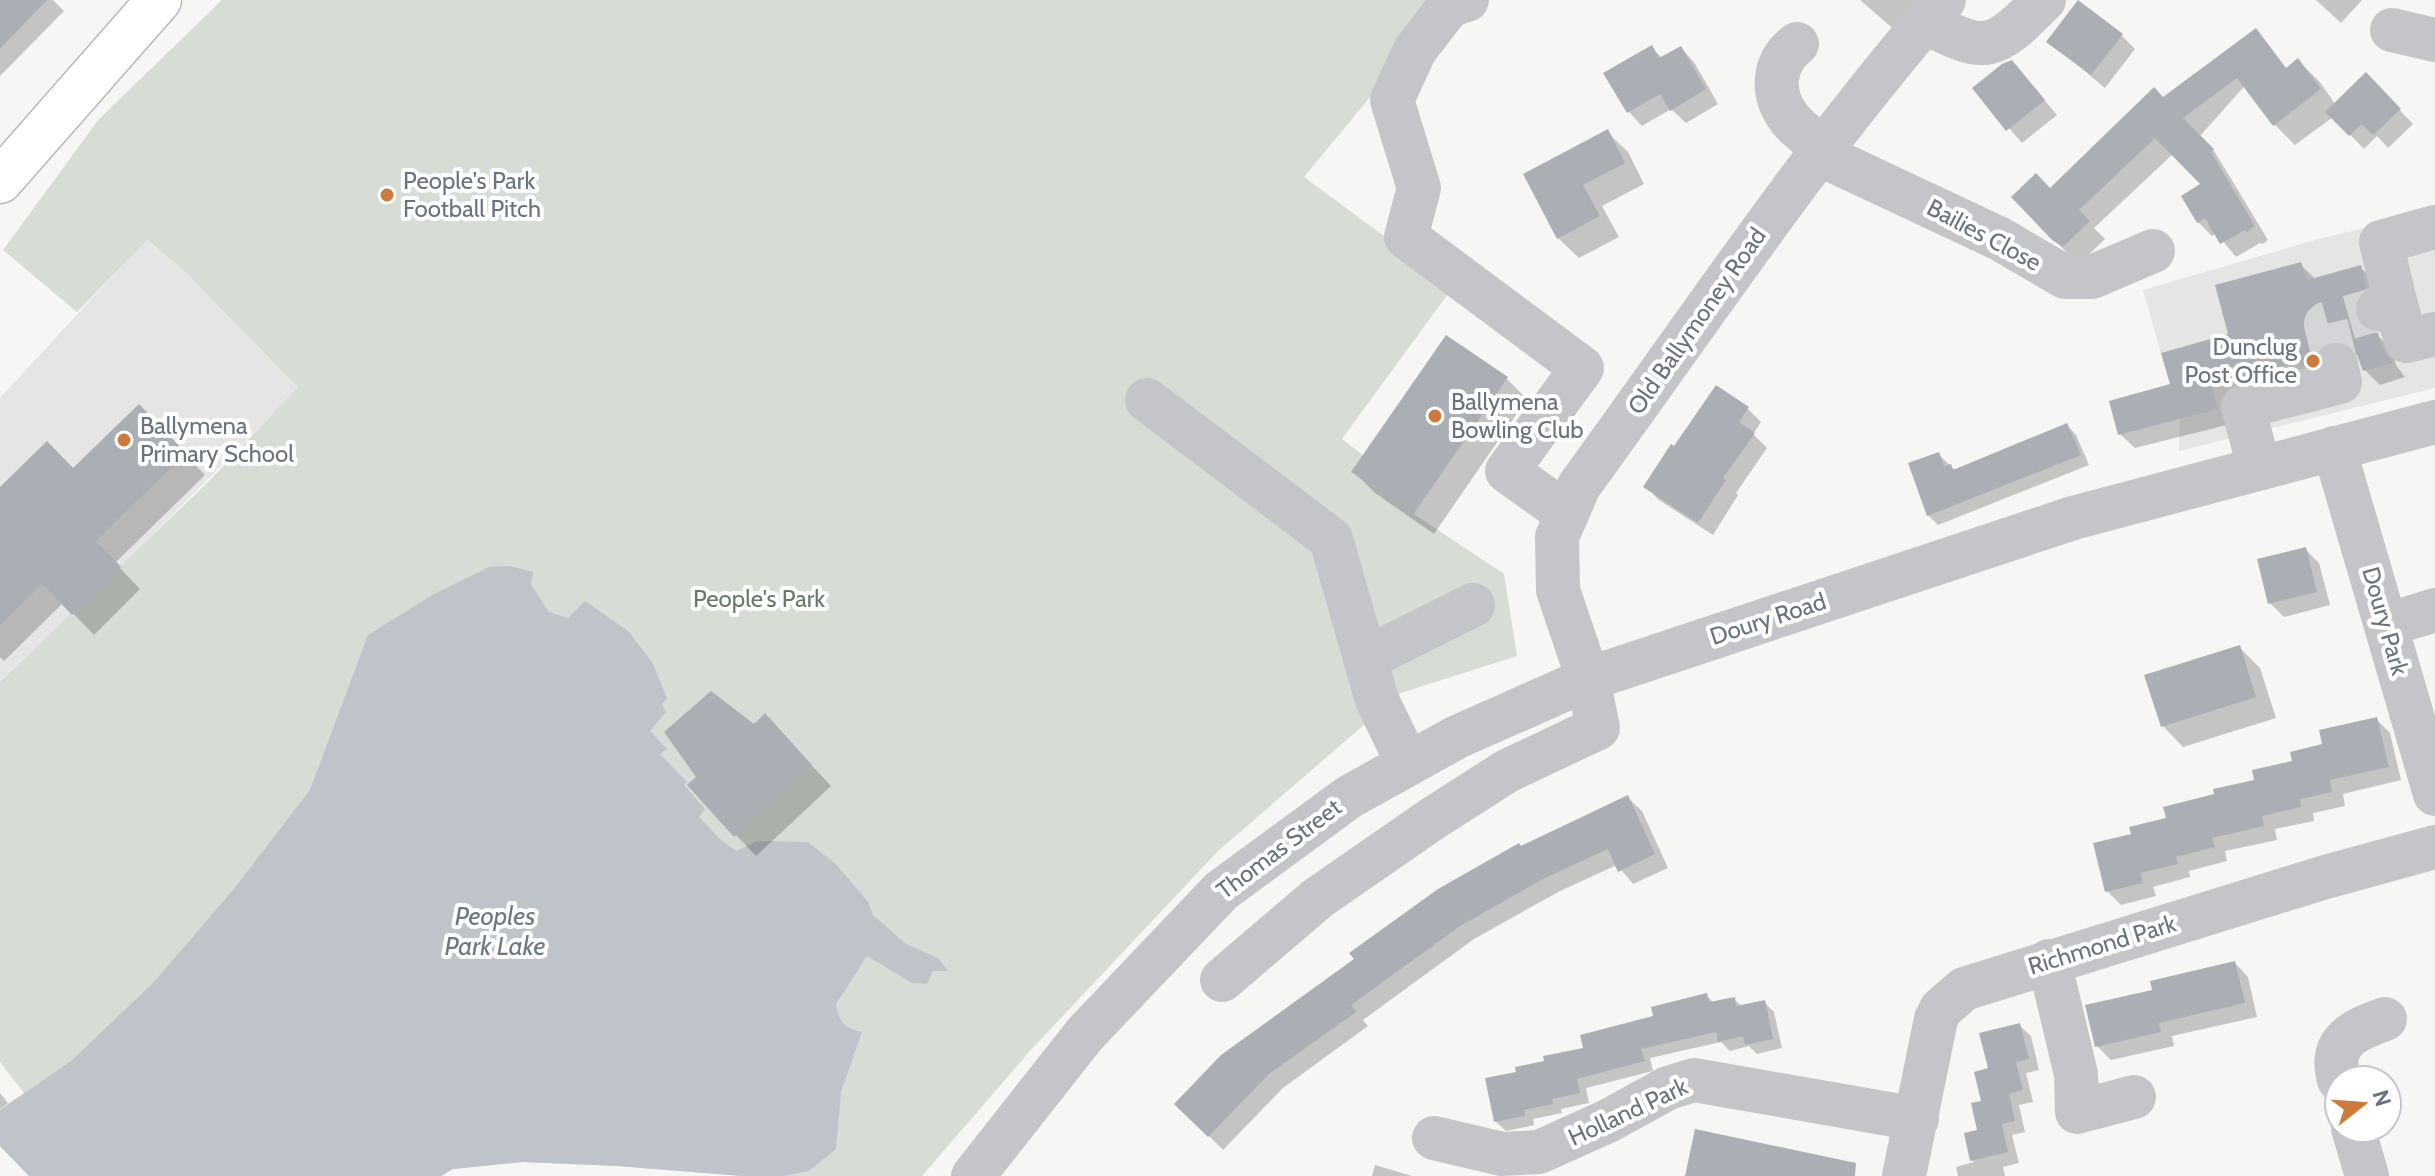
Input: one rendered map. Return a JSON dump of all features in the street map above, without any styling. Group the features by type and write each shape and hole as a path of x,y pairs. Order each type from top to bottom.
{"main road":[{"path":"0,181 159,0"}],"street":[{"path":"1467,0 1449,6 1415,50 1392,100 1419,188 1406,237 1582,368 1507,471 1567,514"},
{"path":"1934,11 1962,41 1986,44 2013,31 2044,0"},
{"name":"Old Ballymoney Road","path":"1588,679 1558,590 1557,537 1579,486 1786,195 1934,11"},
{"path":"2392,30 2435,40"},
{"name":"Bailies Close","path":"1797,44 1782,57 1778,65 1781,100 1792,121 1821,151 1975,226 2065,277 2092,277 2153,251"},
{"path":"2435,227 2381,242 2387,307 2406,341 2435,334"},
{"path":"2259,467 2243,407 2340,382 2336,365"},
{"path":"1147,400 1331,539 1377,700 1408,764"},
{"name":"Doury Road","path":"1588,679 2073,518 2435,422"},
{"name":"Doury Park","path":"2334,448 2435,794"},
{"path":"1365,659 1473,605"},
{"path":"2387,625 2435,610"},
{"path":"1222,980 1318,898 1432,819 1507,771 1598,728 1588,679"},
{"name":"Thomas Street","path":"973,1176 1085,1034 1221,891 1349,797 1457,737 1588,679"},
{"name":"Richmond Park","path":"1904,1176 1936,1019 1941,1009 1964,989 2322,878 2435,847"},
{"path":"2049,961 2076,1074 2077,1112 2134,1097"},
{"path":"2337,1064 2340,1044 2357,1029 2385,1019"},
{"name":"Holland Park","path":"1434,1138 1502,1154 1539,1152 1608,1121 1668,1088 1694,1080 1917,1119"},
{"path":"2358,1144 2367,1176"}],"shaded area":[{"path":"2435,205 2435,388 2179,451 2180,420 2143,290 2322,238 2418,216"},
{"name":"Ballymena Primary School","path":"146,240 182,269 299,387 121,567 0,682 0,398"}],"green space":[{"name":"People's Park","path":"222,0 1444,0 1442,10 1304,177 1453,287 1342,439 1363,455 1352,473 1504,574 1517,656 1401,693 1218,851 1029,1052 922,1176 742,1176 522,1162 453,1169 441,1176 29,1176 0,1146 0,1109 24,1093 0,1062 0,682 209,481 298,387 182,269 147,240 77,312 3,250 99,119"}],"water":[{"name":"Peoples Park Lake","path":"510,566 533,572 531,585 549,612 568,618 585,601 628,631 652,662 667,698 662,705 666,712 650,731 667,749 660,754 687,782 684,785 705,809 699,817 720,839 736,851 757,841 808,842 836,864 868,902 873,915 906,944 938,958 948,971 933,971 927,984 912,983 867,956 836,1004 843,1024 862,1032 841,1092 836,1149 809,1171 783,1176 522,1162 453,1169 441,1176 29,1176 0,1146 0,1110 71,1061 153,983 233,890 310,790 368,635 434,594 489,567"}],"building":[{"path":"0,0 47,0 0,49"},
{"path":"2078,0 2123,34 2091,75 2046,42"},
{"path":"2256,28 2286,68 2298,58 2321,89 2273,126 2237,78 2183,118 2214,149 2211,152 2255,226 2247,232 2245,230 2220,244 2205,218 2197,223 2181,196 2200,184 2155,138 2079,210 2090,221 2063,247 2052,240 2011,197 2036,173 2050,188 2154,87 2163,97"},
{"path":"1652,45 1659,58 1681,46 1706,89 1670,111 1660,94 1627,113 1603,73"},
{"path":"2012,60 2045,100 2006,131 1972,88 2002,64"},
{"path":"2366,72 2401,109 2373,135 2362,124 2349,136 2325,112"},
{"path":"1608,129 1625,163 1583,185 1600,216 1557,239 1523,174"},
{"path":"2301,262 2307,280 2361,265 2366,288 2354,301 2354,315 2360,326 2370,333 2378,333 2382,348 2393,363 2363,371 2354,347 2342,341 2330,341 2318,347 2312,363 2301,366 2300,361 2211,384 2218,409 2118,435 2109,401 2170,384 2161,353 2228,334 2215,285"},
{"name":"Ballymena Bowling Club","path":"1446,335 1508,377 1413,515 1351,472"},
{"path":"1716,385 1749,407 1739,422 1755,433 1723,478 1726,480 1698,523 1643,487"},
{"path":"139,404 186,453 96,541 121,567 72,615 42,584 0,625 0,487 47,441 73,468"},
{"path":"2067,423 2081,455 1927,516 1908,463 1939,452 1944,466 1951,464 1953,470"},
{"path":"2306,547 2317,592 2268,604 2257,559"},
{"path":"2240,645 2256,697 2161,727 2144,675"},
{"path":"711,691 754,724 765,713 812,765 734,837 687,785 696,777 664,732"},
{"path":"2377,717 2389,767 2330,780 2332,792 2300,799 2301,807 2262,816 2264,826 2212,838 2215,847 2176,857 2178,864 2140,873 2143,883 2105,892 2093,843 2131,834 2129,827 2166,818 2163,807 2214,794 2213,789 2254,780 2252,770 2292,761 2290,752 2322,744 2319,730"},
{"path":"1628,795 1655,854 1618,872 1608,849 1545,878 1460,926 1351,1005 1356,1012 1269,1074 1208,1137 1174,1104 1221,1055 1354,959 1349,953 1438,889 1519,843 1521,846"},
{"path":"2235,961 2245,1003 2159,1023 2161,1032 2095,1047 2085,1005 2152,990 2150,981"},
{"path":"1707,993 1709,1002 1735,997 1736,1006 1765,1000 1773,1039 1745,1045 1743,1036 1718,1042 1716,1032 1641,1049 1645,1061 1577,1079 1580,1093 1552,1099 1553,1104 1524,1110 1525,1116 1494,1122 1485,1078 1516,1072 1515,1067 1544,1061 1543,1056 1583,1048 1580,1035 1653,1016 1651,1007"},
{"path":"2020,1023 2029,1059 2016,1062 2023,1090 2009,1094 2015,1121 2002,1124 2008,1152 1970,1161 1964,1133 1977,1130 1971,1103 1981,1101 1974,1072 1988,1068 1979,1033"},
{"path":"1695,1129 1856,1163 1855,1176 1685,1176"}],"tunnel":[{"path":"2336,365 2326,324 2378,309"}],"place":[{"name":"People's Park Football Pitch","path":"387,195"},
{"name":"Dunclug Post Office","path":"2313,361"},
{"name":"Ballymena Bowling Club","path":"1435,416"},
{"name":"Ballymena Primary School","path":"124,440"}]}
